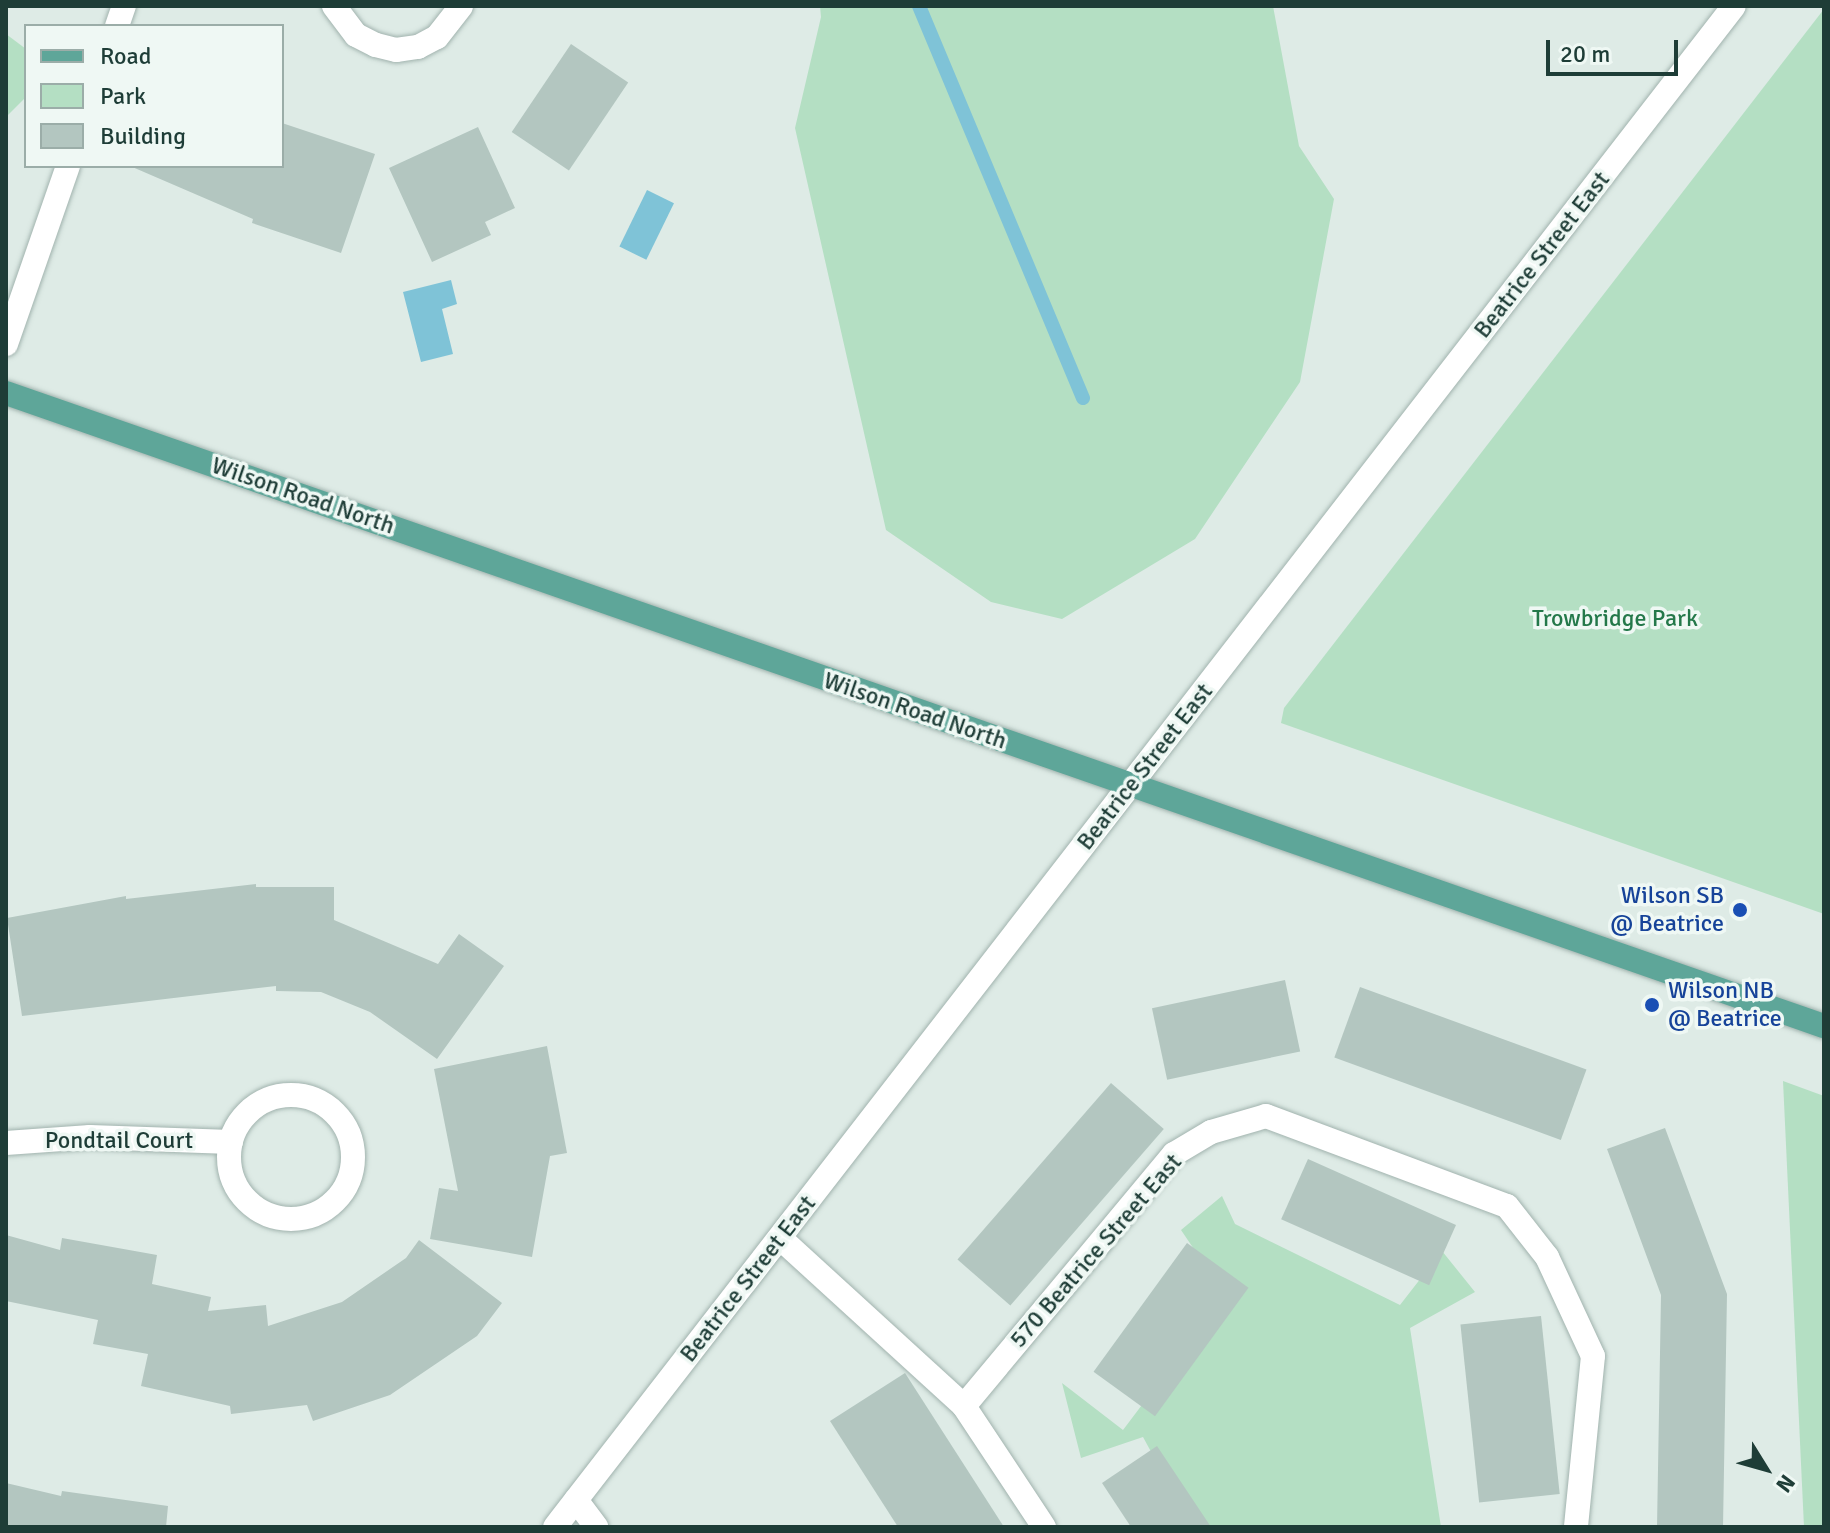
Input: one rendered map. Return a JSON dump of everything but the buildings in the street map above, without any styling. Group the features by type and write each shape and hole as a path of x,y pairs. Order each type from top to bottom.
{"main road":[{"name":"Wilson Road North","path":"6,393 1824,1026"}],"street":[{"path":"334,6 356,35 396,50 418,47 437,37 461,6"},
{"name":"Beatrice Street East","path":"555,1527 1734,6"},
{"path":"6,344 67,168"},
{"name":"Pondtail Court","path":"289,1094 308,1097 340,1118 350,1134 353,1155 350,1177 340,1195 323,1210 304,1218 282,1219 262,1212 245,1199 233,1181 229,1160 231,1142 240,1121 253,1107 270,1098 289,1094"},
{"name":"570 Beatrice Street East","path":"964,1406 1174,1154 1211,1132 1266,1116 1507,1206 1547,1257 1593,1356 1576,1527"},
{"name":"Pondtail Court","path":"6,1143 90,1137 231,1142"},
{"path":"780,1238 964,1406 1044,1527"},
{"path":"576,1500 596,1527"}],"green space":[{"path":"820,6 1273,6 1299,146 1334,199 1300,382 1195,539 1062,619 991,602 886,530 795,128 821,17"},
{"name":"Trowbridge Park","path":"1824,9 1824,914 1281,723 1284,708"},
{"path":"6,34 24,48 24,99 6,117"},
{"path":"1783,1081 1824,1096 1824,1527 1804,1527"},
{"path":"1222,1196 1235,1224 1400,1305 1442,1251 1475,1292 1410,1328 1441,1527 1192,1527 1143,1437 1081,1458 1062,1383 1123,1430 1225,1295 1181,1230"}],"water":[{"path":"647,190 674,203 646,260 619,247"},
{"path":"451,280 457,304 442,309 453,354 421,362 403,292"}],"waterway":[{"path":"919,6 1083,398"}],"place":[{"name":"Wilson SB @ Beatrice","path":"1740,910"},
{"name":"Wilson NB @ Beatrice","path":"1652,1005"}]}
